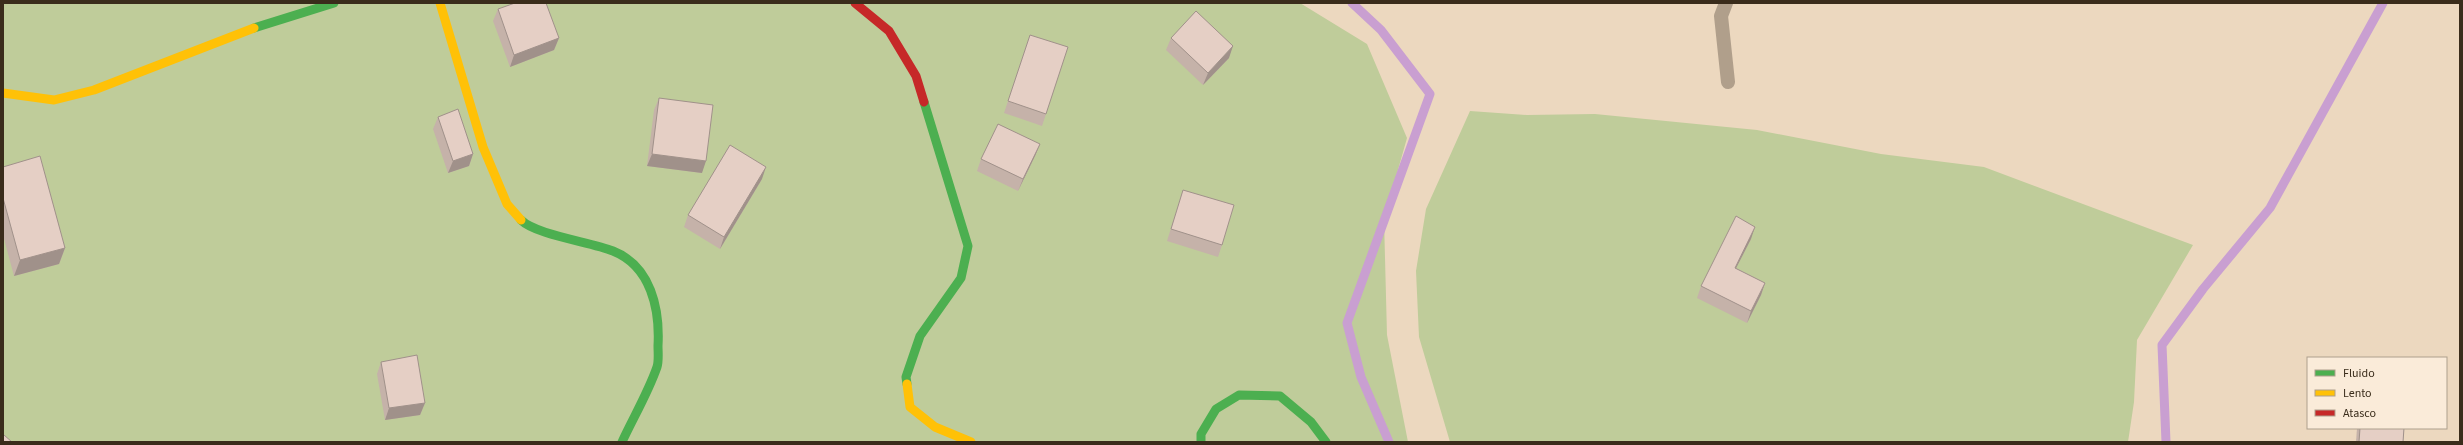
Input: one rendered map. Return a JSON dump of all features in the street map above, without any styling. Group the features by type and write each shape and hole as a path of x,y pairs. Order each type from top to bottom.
{"street":[{"path":"3,93 54,100 94,90 279,19 334,3"},
{"path":"440,3 484,147 506,204 522,222 547,232 613,251 631,260 644,275 654,298 659,328 657,366 622,442"},
{"path":"854,3 889,31 916,76 968,246 961,278 920,336 906,377 910,407 935,427 971,442"},
{"path":"1201,442 1202,434 1216,409 1239,395 1280,396 1311,422 1326,442"}],"lane":[{"path":"1726,3 1721,16 1728,82"}],"green space":[{"path":"3,3 1300,3 1367,44 1407,138 1384,219 1387,335 1408,442 3,442"},
{"path":"1470,111 1527,115 1595,114 1757,130 1881,154 1984,167 2193,245 2137,340 2134,402 2128,442 1450,442 1419,337 1416,271 1426,209"}],"building":[{"path":"515,3 546,3 559,38 514,55 498,9"},
{"path":"1196,11 1233,46 1208,73 1171,38"},
{"path":"1030,35 1068,47 1046,114 1008,101"},
{"path":"659,98 713,105 706,161 652,154"},
{"path":"458,109 473,154 453,161 438,117"},
{"path":"998,124 1040,144 1023,179 981,159"},
{"path":"730,145 766,167 724,237 688,215"},
{"path":"40,156 65,248 20,260 3,198 3,167"},
{"path":"1183,190 1234,205 1222,245 1171,229"},
{"path":"1736,216 1755,227 1735,268 1765,283 1751,311 1701,286"},
{"path":"417,355 425,403 389,408 381,362"},
{"path":"2360,429 2404,429 2403,442 2359,442"},
{"path":"4,435 12,442 3,442"}],"waterway":[{"path":"1352,3 1381,30 1430,94 1347,323 1361,377 1389,442"},
{"path":"2166,442 2162,345 2203,289 2270,208 2383,3"}],"traffic: fast":[{"path":"254,28 334,3"},
{"path":"907,384 906,377 920,336 961,278 968,246 924,102"},
{"path":"521,220 539,230 613,251 626,258 636,267 650,290 655,304 657,318 658,365 622,442"},
{"path":"1201,442 1201,434 1216,409 1239,395 1280,396 1311,422 1326,442"}],"traffic: slow":[{"path":"440,3 483,147 507,204 521,220"},
{"path":"3,93 54,100 94,90 254,28"},
{"path":"907,384 910,407 935,427 971,442"}],"traffic: jam":[{"path":"855,3 889,31 916,76 924,102"}]}
